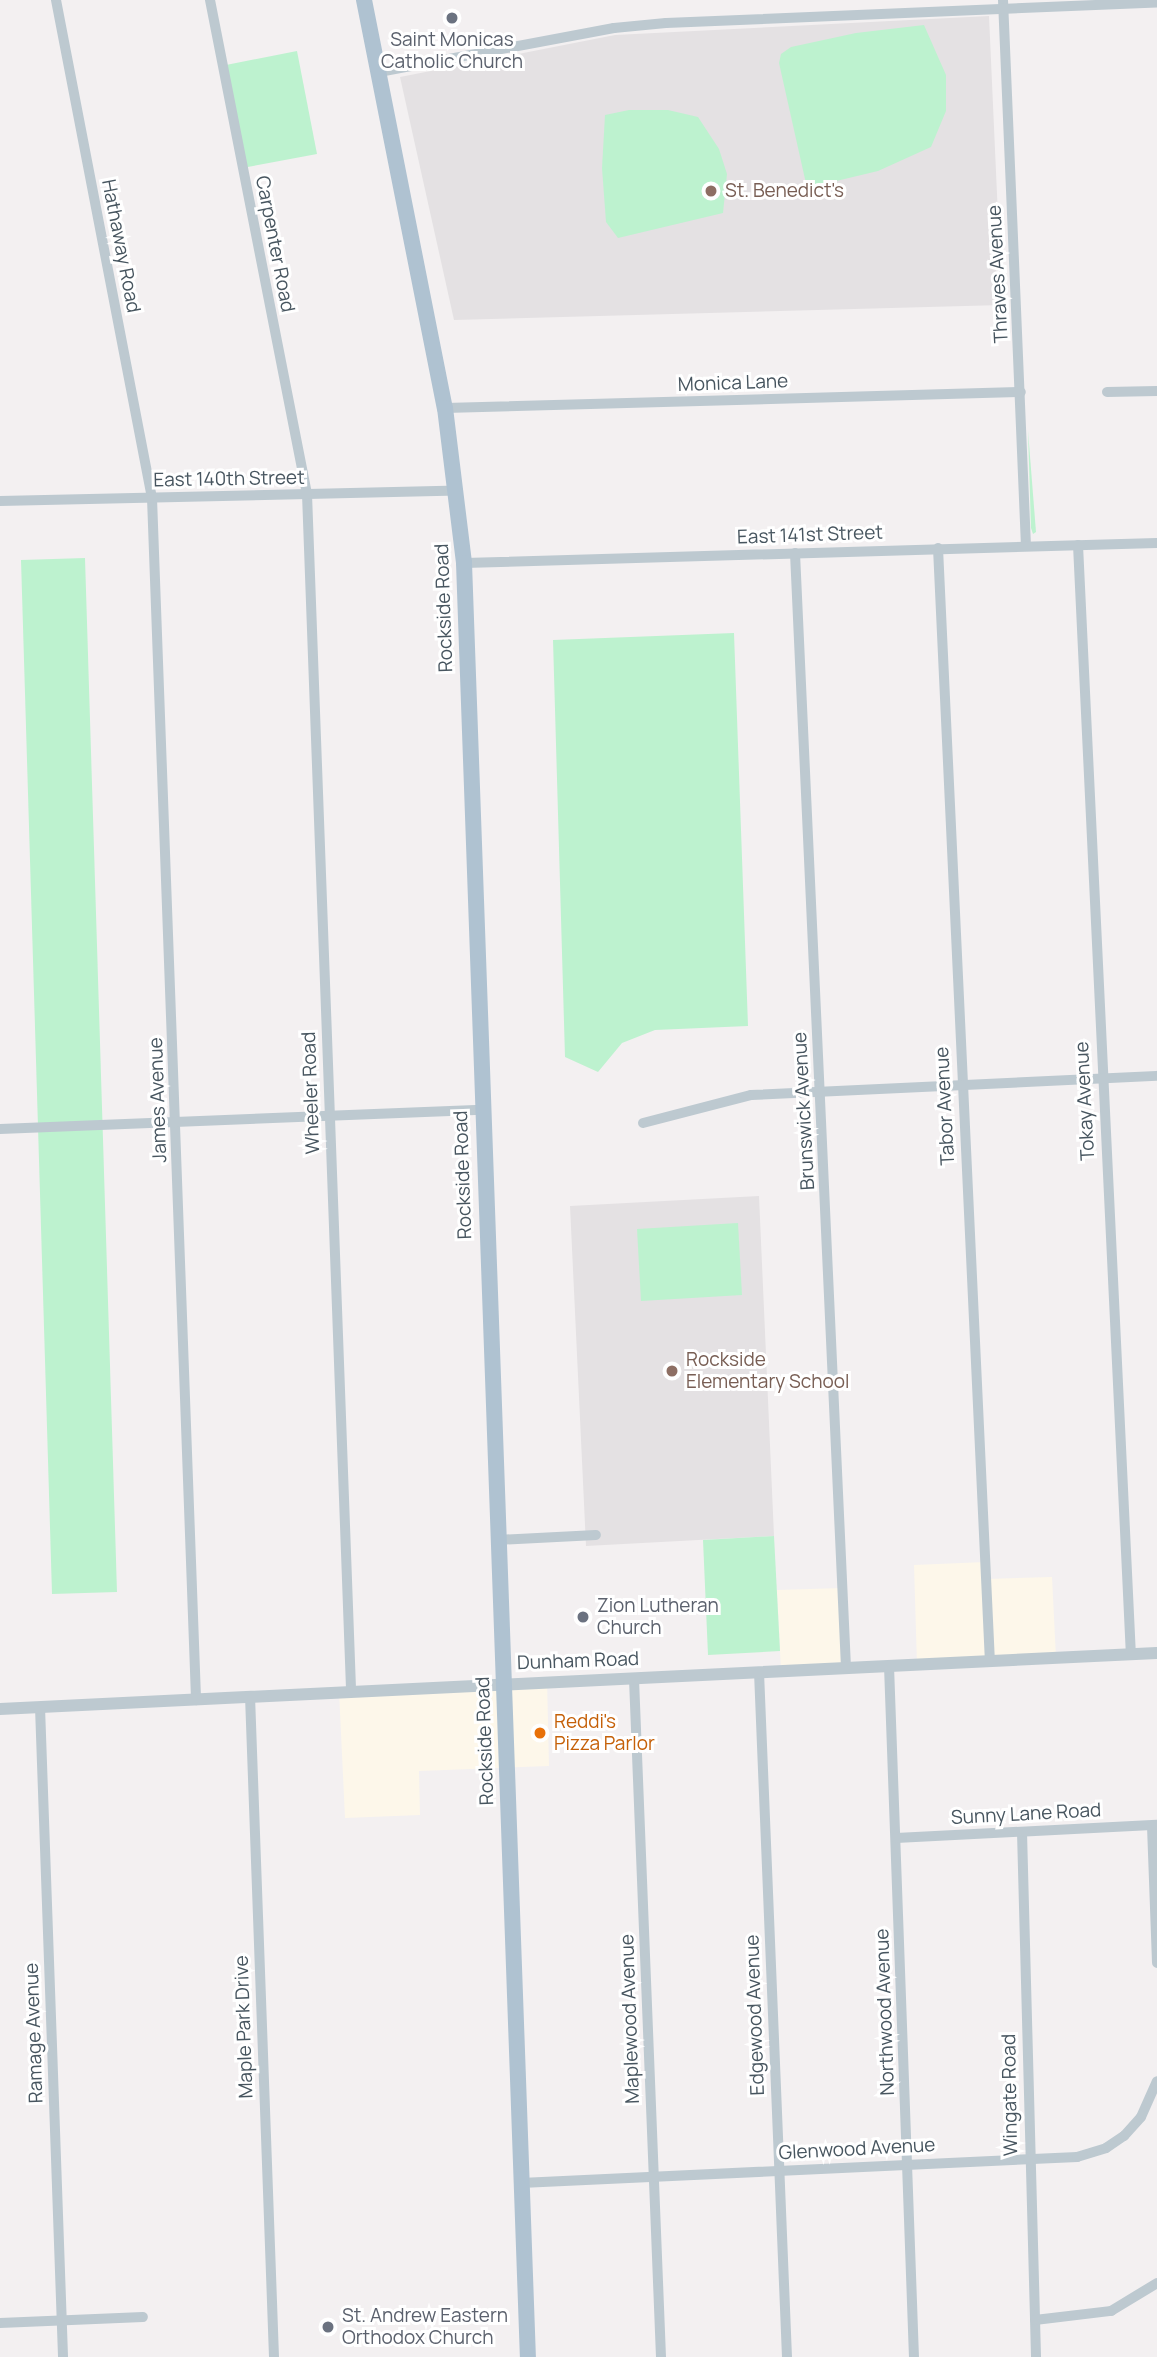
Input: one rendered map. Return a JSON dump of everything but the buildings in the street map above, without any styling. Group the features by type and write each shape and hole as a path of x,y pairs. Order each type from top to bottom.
{"main road":[{"name":"Rockside Road","path":"364,0 445,408 458,491 464,563 496,1540 504,1683 528,2357"}],"street":[{"name":"Hathaway Road","path":"56,0 152,498"},
{"name":"Carpenter Road","path":"210,0 307,494"},
{"path":"379,72 626,27 1003,4 1157,2"},
{"name":"Thraves Avenue","path":"1003,4 1026,546"},
{"path":"1107,392 1157,391"},
{"name":"Monica Lane","path":"445,408 1021,392"},
{"name":"East 140th Street","path":"0,501 458,491"},
{"name":"Wheeler Road","path":"307,494 351,1691"},
{"name":"James Avenue","path":"152,498 197,1700"},
{"name":"East 141st Street","path":"464,563 1157,543"},
{"name":"Tokay Avenue","path":"1078,545 1131,1654"},
{"name":"Tabor Avenue","path":"938,548 961,1086 990,1661"},
{"name":"Brunswick Avenue","path":"795,553 846,1667"},
{"path":"643,1123 751,1095 1157,1076"},
{"path":"0,1129 482,1110"},
{"path":"496,1540 596,1535"},
{"name":"Dunham Road","path":"0,1709 1157,1653"},
{"name":"Northwood Avenue","path":"889,1666 914,2357"},
{"name":"Edgewood Avenue","path":"759,1672 787,2357"},
{"name":"Maplewood Avenue","path":"634,1679 662,2357"},
{"name":"Maple Park Drive","path":"250,1696 274,2357"},
{"name":"Ramage Avenue","path":"40,1707 63,2357"},
{"path":"1154,1826 1157,1963"},
{"name":"Sunny Lane Road","path":"896,1838 1154,1826"},
{"name":"Wingate Road","path":"1022,1832 1036,2357"},
{"name":"Glenwood Avenue","path":"521,2183 1077,2157 1106,2148 1141,2117 1157,2081"},
{"path":"1035,2320 1111,2311 1157,2283"},
{"path":"0,2323 143,2317"}],"shaded area":[{"name":"St. Benedict's","path":"989,16 1002,305 454,320 400,77 615,35"},
{"name":"Rockside Elementary School","path":"759,1196 774,1536 586,1546 570,1206"},
{"path":"986,1562 987,1579 1052,1577 1056,1658 917,1665 914,1565"},
{"path":"843,1588 846,1667 781,1671 777,1590"},
{"path":"547,1679 549,1766 419,1771 420,1815 345,1818 339,1691"}],"green space":[{"path":"924,25 946,75 946,111 931,147 878,171 807,188 779,63 781,54 791,47 856,33"},
{"path":"297,51 317,154 242,168 221,66"},
{"path":"629,110 668,110 698,117 719,149 727,174 723,213 618,238 606,222 602,168 605,115"},
{"path":"1028,431 1036,532 1033,534 1031,528"},
{"path":"85,558 117,1592 52,1594 21,560"},
{"path":"734,633 748,1026 655,1030 622,1043 598,1072 565,1057 553,640"},
{"path":"738,1223 742,1295 641,1301 637,1229"},
{"path":"774,1536 780,1651 708,1655 703,1540"}],"place":[{"name":"Saint Monicas Catholic Church","path":"452,18"},
{"name":"St. Benedict's","path":"711,191"},
{"name":"Rockside Elementary School","path":"672,1371"},
{"name":"Zion Lutheran Church","path":"583,1617"},
{"name":"Reddi's Pizza Parlor","path":"540,1733"},
{"name":"St. Andrew Eastern Orthodox Church","path":"328,2327"}]}
